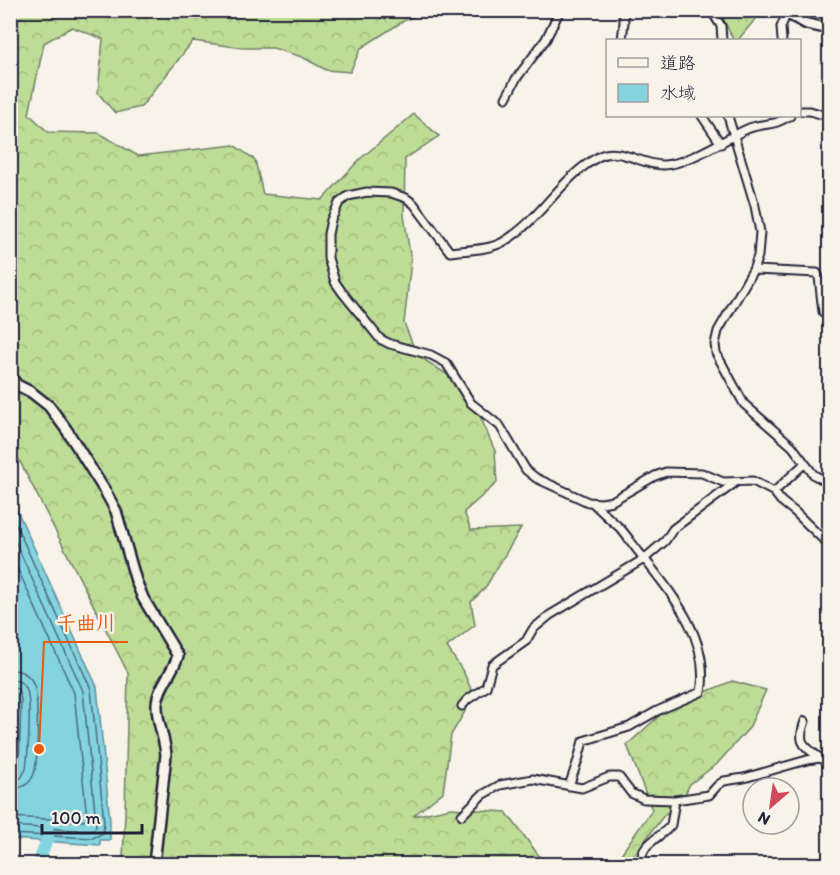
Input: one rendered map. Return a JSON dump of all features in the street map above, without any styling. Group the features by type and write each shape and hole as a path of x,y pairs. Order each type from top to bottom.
{"main road":[{"path":"783,13 807,24 830,29"},
{"path":"10,376 17,385 31,392 49,406 105,491 119,521 143,598 178,656 157,703 166,755 154,864"}],"street":[{"path":"506,98 516,80 546,39 560,10"},
{"path":"622,39 623,10"},
{"path":"711,10 721,27 722,39"},
{"path":"821,10 830,20"},
{"path":"782,39 783,13"},
{"path":"801,111 810,111 830,117"},
{"path":"703,117 721,144"},
{"path":"728,117 759,220 760,243 753,270 718,331 715,344 716,353 744,404 751,412 792,446 814,476 830,483"},
{"path":"788,117 775,123 748,129 721,144 669,164 661,165 624,155 600,155 575,173 525,225 501,243 492,246 450,252 414,204 406,198 391,193 367,192 348,196 339,203 331,220 327,247 332,274 337,286 380,339 431,355 446,363 471,403 500,426 526,470 536,478 594,503 612,501 666,472 702,473 723,482 753,481 774,492 830,546"},
{"path":"753,270 817,273 823,312 830,318"},
{"path":"774,492 804,464"},
{"path":"462,706 486,687 492,665 526,641 533,629 584,593 644,559 665,541 673,529 736,482"},
{"path":"568,786 583,741 629,727 657,711 701,692 702,675 698,650 680,606 621,529 594,503"},
{"path":"805,721 801,733 803,745 830,763"},
{"path":"462,815 476,799 500,785 533,778 582,788 609,777 619,777 637,797 675,800 710,795 724,781 820,758"},
{"path":"642,864 641,859 648,845 671,825 675,800"}],"green space":[{"path":"11,11 429,11 405,20 361,48 350,72 326,70 302,57 273,48 243,48 193,41 141,107 115,113 98,93 103,39 72,27 44,43 29,114 48,132 99,133 138,156 234,145 255,160 263,194 322,200 360,159 414,114 439,136 405,159 404,215 411,261 404,323 417,355 468,388 495,451 497,483 464,512 471,530 521,528 485,588 471,602 475,625 447,647 464,673 474,696 451,735 443,792 413,816 451,808 506,812 540,857 567,864 121,864 125,814 128,673 11,444"},
{"path":"720,11 762,11 739,39 733,39"},
{"path":"732,681 766,690 749,728 717,764 690,784 679,806 665,814 627,864 614,864 652,810 627,745 669,707"}],"water":[{"path":"11,497 97,687 110,821 110,840 100,840 100,845 11,839 10,789 13,786 15,699 10,682"}],"waterway":[{"path":"38,864 48,837 47,826"}],"place":[{"name":"千曲川","path":"39,749"}]}
